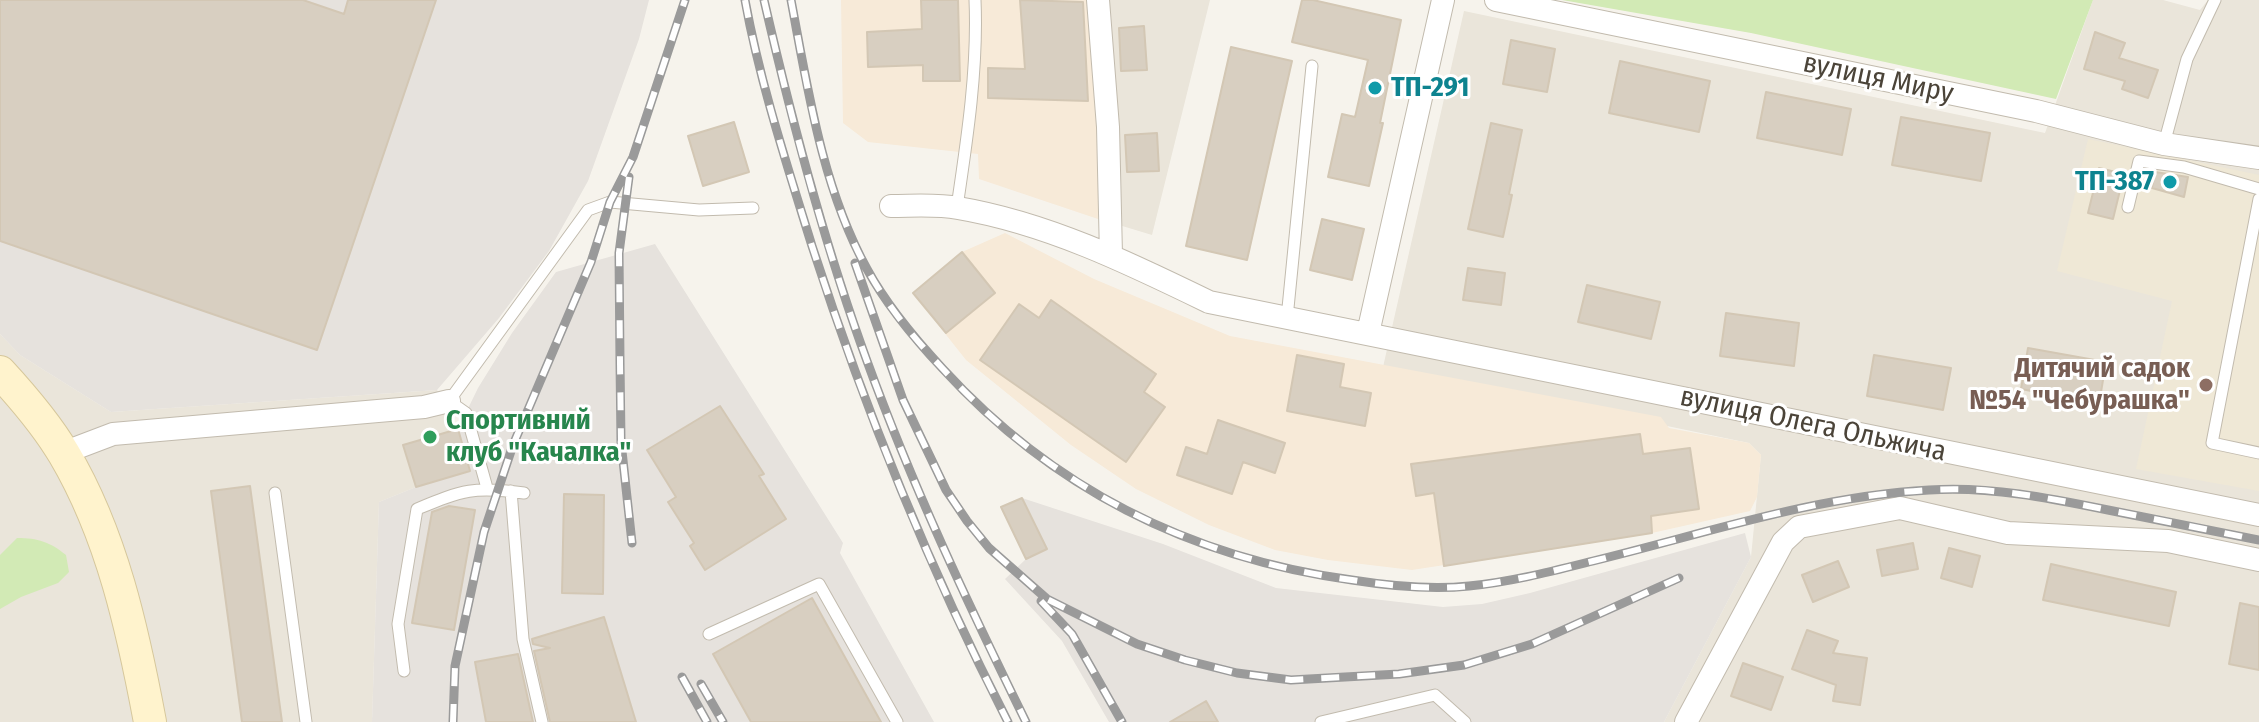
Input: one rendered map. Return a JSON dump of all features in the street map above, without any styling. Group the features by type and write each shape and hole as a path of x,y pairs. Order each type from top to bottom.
{"main road":[{"path":"0,372 63,453 85,494 121,593 150,722"}],"street":[{"path":"1098,0 1108,127 1111,255"},
{"path":"1368,333 1443,0"},
{"name":"вулиця Миру","path":"1496,0 2036,111 2164,144 2259,158"},
{"name":"вулиця Олега Ольжича","path":"891,206 957,207 1040,229 1111,255 1209,302 2259,515"},
{"path":"63,453 113,434 424,407 449,401"},
{"path":"1686,722 1783,542 1799,527 1900,508 2008,533 2168,541 2259,560"}],"lane":[{"path":"957,207 965,152 976,23 975,0"},
{"path":"2164,144 2187,59 2215,0"},
{"path":"1287,318 1312,66"},
{"path":"2128,207 2139,161 2184,167 2259,189"},
{"path":"2259,199 2212,443 2259,453"},
{"path":"487,488 466,413 449,401 588,210 610,202 699,210 753,208"},
{"path":"404,671 398,624 417,509 467,490 487,488 524,493"},
{"path":"511,491 523,639 542,722"},
{"path":"275,493 306,722"},
{"path":"709,634 819,584 897,722"},
{"path":"1321,722 1435,695 1465,722"}],"shaded area":[{"path":"0,0 649,0 639,39 588,181 549,251 499,318 437,390 111,412 20,355 0,334"},
{"path":"841,0 1088,0 1098,117 1098,219 979,179 978,154 868,142 843,123"},
{"path":"1102,0 1210,0 1152,235 1119,225"},
{"path":"2093,0 2163,0 2200,10 2208,0 2259,0 2259,722 1664,722 1751,557 1761,455 1749,443 1383,367 1464,11 2045,133"},
{"name":"Дитячий садок №54 \"Чебурашка\"","path":"2088,139 2259,175 2259,491 2136,469 2172,301 2057,271"},
{"path":"1005,233 1094,279 1230,336 1661,417 1669,428 1749,443 1761,455 1757,497 1750,511 1652,533 1412,570 1275,550 1209,525 1136,489 1071,445 966,360 913,293 962,252"},
{"path":"655,244 843,543 840,553 934,722 372,722 379,502 470,471 458,429 478,388 512,333 556,272"},
{"path":"0,334 20,355 111,412 437,390 458,429 470,471 379,502 372,722 0,722"},
{"path":"1022,498 1163,544 1276,588 1443,607 1482,604 1530,593 1745,533 1751,557 1664,722 1109,722 1062,641 1005,579 1026,559 1001,507"}],"green space":[{"path":"1562,0 2093,0 2056,99 1751,33"},
{"path":"17,538 38,540 55,547 66,555 69,572 58,583 0,609 0,555"}],"building":[{"path":"0,0 303,0 344,14 348,0 436,0 317,350 0,241"},
{"path":"921,0 958,0 960,81 923,81 923,65 868,67 867,32 922,29"},
{"path":"1020,0 1083,2 1088,101 988,98 988,68 1025,69"},
{"path":"1302,0 1401,20 1369,186 1328,177 1342,114 1355,117 1368,60 1292,42"},
{"path":"1144,26 1147,70 1121,71 1119,28"},
{"path":"2095,32 2125,43 2119,58 2158,70 2148,98 2122,89 2125,81 2084,69"},
{"path":"1511,40 1555,49 1547,92 1503,84"},
{"path":"1231,47 1292,61 1247,260 1186,246"},
{"path":"1620,61 1710,81 1699,132 1609,113"},
{"path":"1766,92 1851,109 1842,155 1757,138"},
{"path":"1901,117 1990,133 1981,181 1892,165"},
{"path":"734,122 749,172 703,186 688,136"},
{"path":"1491,123 1522,130 1503,237 1468,229"},
{"path":"1157,133 1159,171 1127,172 1125,135"},
{"path":"2099,168 2124,174 2113,219 2088,213"},
{"name":"ТП-387","path":"2155,172 2188,177 2184,197 2152,188"},
{"path":"1322,219 1364,229 1352,280 1310,270"},
{"path":"962,252 995,293 946,333 913,293"},
{"path":"1468,268 1505,273 1501,305 1463,300"},
{"path":"1587,285 1660,302 1651,339 1578,322"},
{"path":"1051,300 1156,374 1144,392 1165,407 1126,462 980,360 1019,304 1039,318"},
{"path":"1726,313 1799,323 1794,366 1720,356"},
{"path":"2028,348 2106,362 2099,404 2021,389"},
{"path":"1297,355 1344,364 1340,387 1371,393 1365,426 1287,411"},
{"path":"1874,355 1951,368 1943,410 1867,396"},
{"path":"720,406 764,474 759,476 786,519 705,570 690,546 694,543 668,502 676,497 647,450"},
{"path":"1218,420 1285,443 1275,473 1243,462 1232,494 1177,475 1186,447 1207,454"},
{"path":"458,429 470,471 416,487 403,445"},
{"path":"1640,434 1643,454 1690,448 1699,509 1651,516 1652,533 1444,566 1434,493 1416,496 1411,464"},
{"path":"250,486 282,722 242,722 211,491"},
{"path":"564,494 604,495 603,594 562,593"},
{"path":"1022,498 1047,549 1026,559 1001,507"},
{"path":"449,506 475,510 454,630 412,623 432,512"},
{"path":"1913,543 1918,569 1882,576 1877,550"},
{"path":"1949,548 1980,556 1972,587 1941,578"},
{"path":"1838,561 1849,587 1813,602 1802,575"},
{"path":"2051,564 2176,592 2169,626 2043,600"},
{"path":"812,598 881,722 751,722 713,654"},
{"path":"2240,603 2259,607 2259,670 2229,664"},
{"path":"604,617 636,722 550,722 534,651 550,648 533,644 532,639"},
{"path":"1807,630 1838,641 1833,653 1867,658 1860,705 1833,701 1836,685 1792,669"},
{"path":"518,654 533,722 486,722 475,662"},
{"path":"1743,663 1783,677 1771,710 1731,696"},
{"path":"1206,701 1218,722 1170,722"}],"railway":[{"path":"453,722 455,666 484,532 513,445 591,262 610,202 633,157 685,0"},
{"path":"745,0 758,62 784,154 854,368 925,547 1008,722"},
{"path":"764,0 810,182 867,361 942,544 1026,722"},
{"path":"791,0 818,138 828,172 852,238 892,309 943,369 986,412 1031,450 1079,483 1181,535 1236,555 1293,570 1381,584 1440,588 1532,576 1802,508 1929,490 1997,491 2042,497 2259,540"},
{"path":"629,177 619,253 621,442 632,543"},
{"path":"855,263 903,400 946,490 967,521 989,548 1047,599 1137,644 1237,673 1291,680 1399,674 1464,665 1532,644 1679,578"},
{"path":"1041,601 1072,634 1122,722"},
{"path":"682,677 707,722"},
{"path":"701,684 723,722"}],"place":[{"name":"ТП-291","path":"1375,88"},
{"name":"ТП-387","path":"2170,182"},
{"name":"Дитячий садок №54 \"Чебурашка\"","path":"2206,385"},
{"name":"Спортивний клуб \"Качалка\"","path":"430,437"}]}
